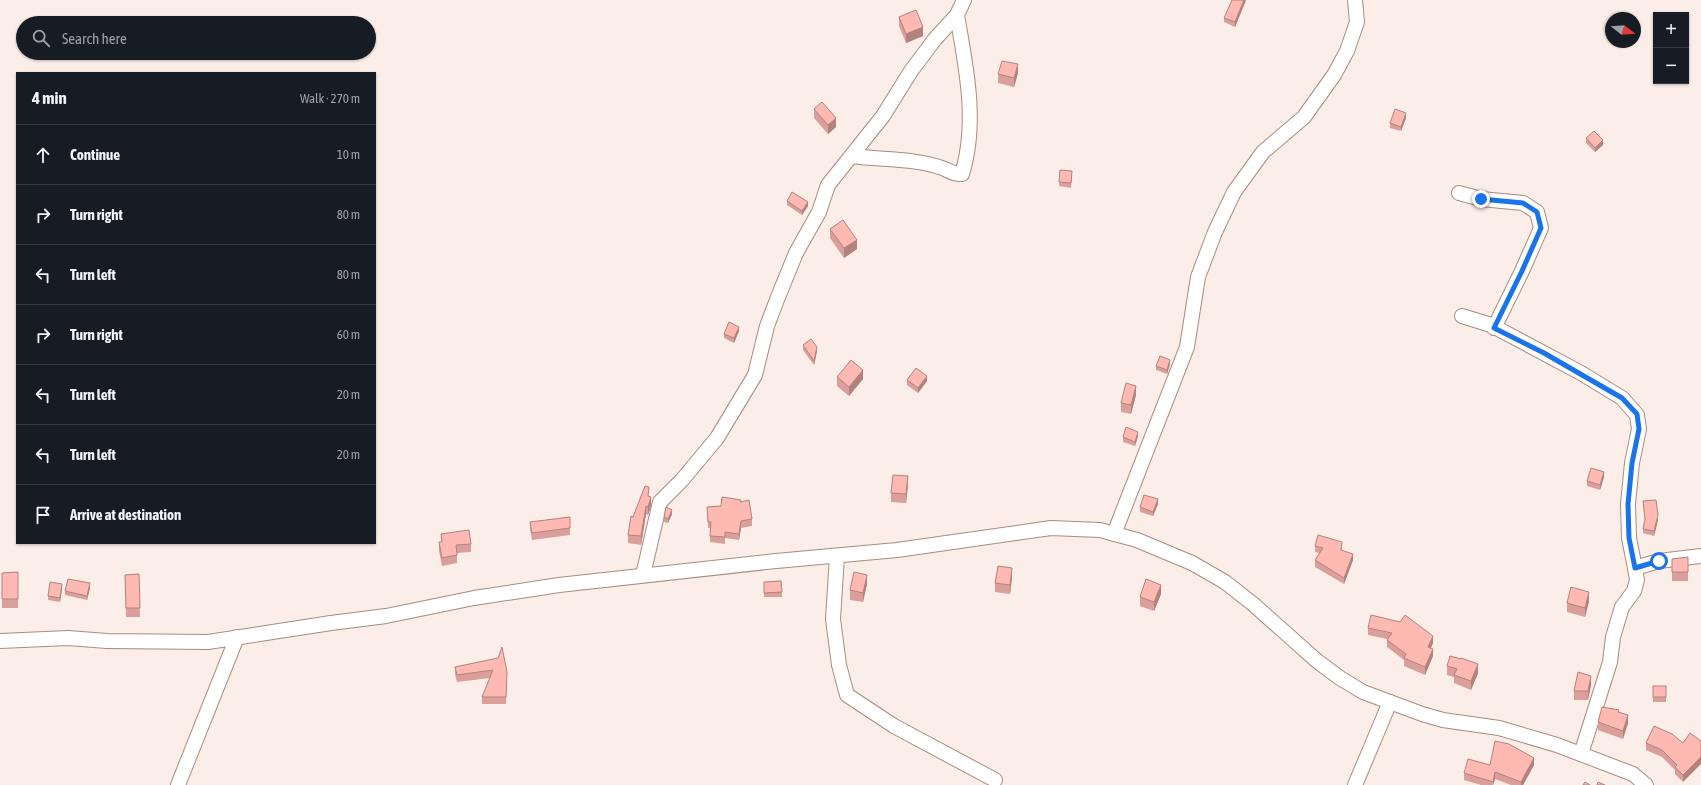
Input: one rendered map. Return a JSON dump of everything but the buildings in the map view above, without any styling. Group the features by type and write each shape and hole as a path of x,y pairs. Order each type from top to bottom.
{"street":[{"path":"643,575 660,502 682,480 717,438 730,414 755,375 767,326 796,253 819,212 828,185 883,116 911,71 935,39 957,15 964,0"},
{"path":"1114,534 1188,347 1198,277 1215,232 1234,192 1263,152 1304,117 1348,51 1357,22 1355,0"},
{"path":"852,156 904,160 940,167 955,175 962,174 968,156 970,129 968,87 957,15"},
{"path":"1459,193 1481,199 1523,203 1537,212 1541,228 1494,328"},
{"path":"1462,316 1494,328 1562,363 1622,398 1637,414 1639,429 1632,463 1628,504 1629,538 1637,580 1634,591 1622,607 1613,637 1610,662 1581,754"},
{"path":"0,642 68,638 107,641 208,642 386,616 474,598 558,585 776,561 898,550 1051,528 1100,530 1137,540 1192,563 1225,582 1253,604 1317,661 1340,678 1363,692 1436,718 1499,728 1557,744 1632,774 1646,785"},
{"path":"837,556 833,619 839,665 847,696 894,726 995,780"},
{"path":"1635,568 1659,561 1701,556"},
{"path":"178,785 237,637"},
{"path":"1355,785 1390,702"}],"route":[{"path":"1481,199 1523,203 1537,212 1541,228 1494,328 1507,333 1581,373 1622,398 1637,414 1639,429 1632,463 1628,504 1629,538 1635,568 1659,561"}]}
